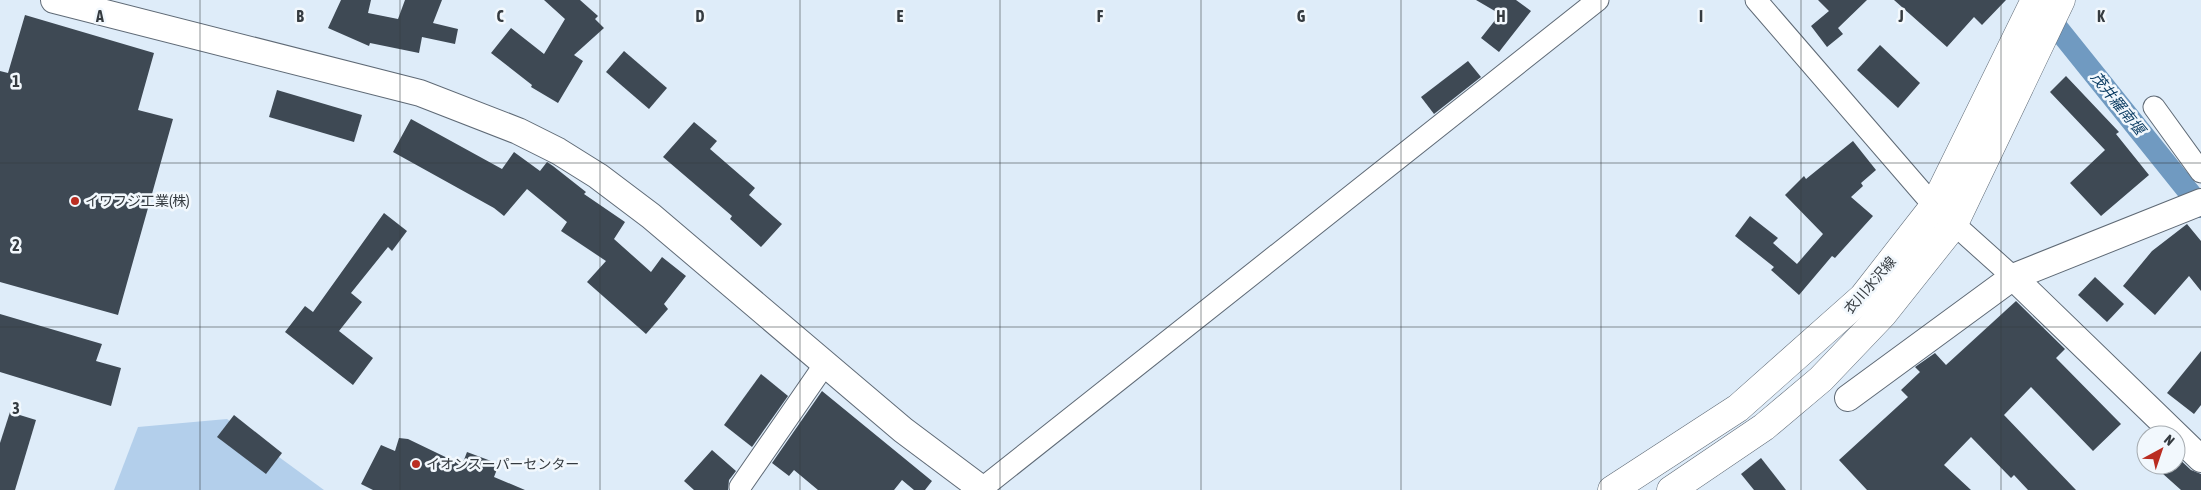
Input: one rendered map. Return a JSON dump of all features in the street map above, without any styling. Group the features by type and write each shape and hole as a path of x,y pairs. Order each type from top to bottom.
{"main road":[{"name":"衣川水沢線","path":"1671,490 1764,427 1821,379 1883,314 1954,226 1987,129 2035,0"},
{"name":"衣川水沢線","path":"1612,490 1738,408 1863,297 1934,206 1987,129 2061,0"}],"street":[{"path":"54,0 420,93 518,131 558,151 598,176 651,216 903,430 982,490 1598,0"},
{"path":"1756,0 1934,206 1954,226 2014,276 2201,459"},
{"path":"2154,107 2201,172"},
{"path":"1848,398 2014,276 2193,205"},
{"path":"740,487 825,364"}],"shaded area":[{"path":"227,419 324,490 114,490 138,427"}],"building":[{"path":"341,0 371,0 368,13 398,19 405,0 442,0 433,23 458,29 455,44 422,37 419,53 370,43 369,46 328,28"},
{"path":"544,0 580,0 598,16 595,19 604,28 574,55 583,61 558,103 531,87 532,85 491,53 511,28 544,54 565,19"},
{"path":"1476,0 1516,0 1531,11 1499,52 1481,38 1500,14"},
{"path":"1818,0 1867,0 1838,28 1843,34 1827,47 1811,26 1829,11"},
{"path":"1894,0 2006,0 1982,25 1974,17 1947,47"},
{"name":"イワフジ工業(株)","path":"25,15 154,53 138,110 173,119 118,315 0,282 0,71 8,73"},
{"path":"1880,45 1920,83 1898,108 1857,70"},
{"path":"624,51 667,88 649,109 606,72"},
{"path":"1468,61 1481,77 1434,114 1421,97"},
{"path":"2066,76 2119,132 2116,134 2149,175 2101,216 2070,183 2105,150 2050,92"},
{"path":"277,90 362,115 354,142 269,117"},
{"path":"411,119 502,169 514,152 540,171 547,162 553,166 586,192 584,194 625,222 614,239 651,272 662,257 686,276 664,304 668,309 646,334 587,282 606,261 561,231 567,222 527,189 504,216 494,208 393,152"},
{"path":"694,122 717,141 710,149 755,188 749,195 782,224 761,247 730,219 732,216 663,157"},
{"path":"1853,141 1876,170 1861,183 1863,186 1851,197 1873,216 1835,258 1832,256 1799,295 1771,270 1774,267 1735,236 1750,216 1778,238 1773,243 1797,264 1823,234 1785,195 1804,176 1806,179"},
{"path":"384,213 407,231 392,251 388,247 351,293 362,302 339,331 373,358 353,385 285,332 305,306 313,312"},
{"path":"2187,224 2201,241 2201,291 2189,276 2155,315 2123,286 2152,251"},
{"path":"2095,277 2124,304 2107,322 2078,295"},
{"path":"2016,301 2065,349 2056,358 2121,424 2093,451 2031,387 2004,415 2076,490 2028,490 2014,475 2011,478 1971,437 1944,465 1971,490 1867,490 1839,460 1908,397 1901,390 1920,372 1915,367 1935,353 1946,365"},
{"path":"0,314 102,344 96,361 121,368 111,406 0,372"},
{"path":"2201,351 2201,405 2194,414 2167,393"},
{"path":"761,374 788,396 752,447 724,425"},
{"path":"822,391 932,481 925,490 914,490 902,480 894,490 818,490 794,470 789,476 772,463"},
{"path":"10,412 36,420 15,490 0,490 0,443"},
{"path":"234,415 282,453 266,474 217,437"},
{"name":"イオンスーパーセンター","path":"399,438 408,439 462,465 467,452 499,464 494,477 525,490 373,490 361,484 381,445 395,451"},
{"path":"712,450 736,471 729,480 728,490 694,490 684,481"},
{"path":"1761,458 1786,490 1754,490 1741,474"},
{"path":"2186,465 2191,470 2201,474 2201,490 2181,490 2164,475 2186,475"}],"waterway":[{"name":"茂井羅南堰","path":"2042,9 2201,207"}],"place":[{"name":"イワフジ工業(株)","path":"75,201"},
{"name":"イオンスーパーセンター","path":"416,464"}]}
